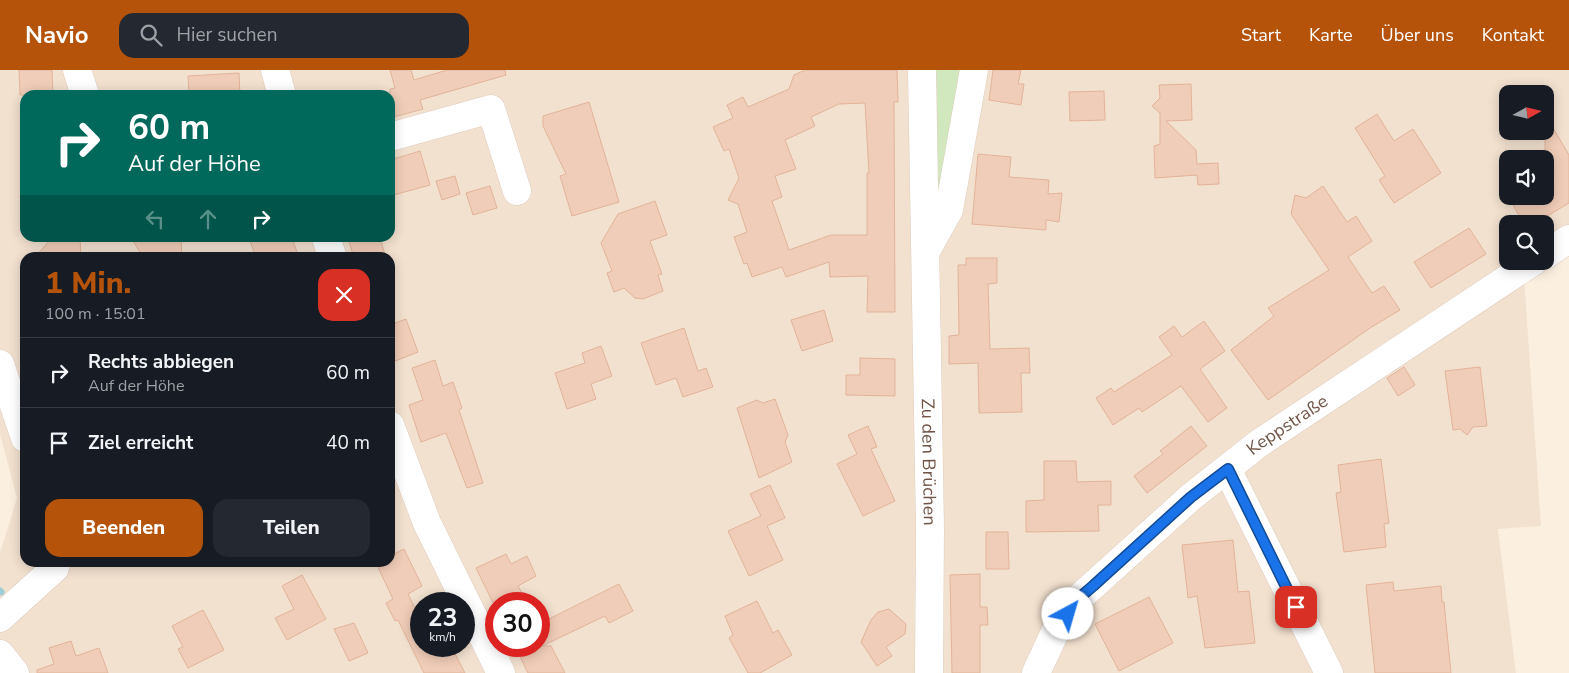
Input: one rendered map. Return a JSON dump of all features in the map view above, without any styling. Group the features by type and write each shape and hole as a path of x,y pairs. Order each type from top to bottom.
{"street":[{"path":"77,70 83,90"},
{"path":"275,70 281,90"},
{"name":"Zu den Brüchen","path":"922,70 930,528 928,673"},
{"path":"926,251 949,210 974,70"},
{"path":"395,136 492,109 517,191"},
{"path":"1554,249 1569,240"},
{"name":"Keppstraße","path":"1036,673 1056,630 1079,598 1191,497 1258,444 1520,270"},
{"path":"0,364 20,423"},
{"path":"395,438 427,523 501,673"},
{"path":"1228,469 1329,673"},
{"path":"0,618 53,567"},
{"path":"0,654 15,673"}],"shaded area":[{"path":"0,70 1569,70 1569,232 1554,240 1554,215 1499,215 1499,270 1524,270 1541,526 1498,529 1516,673 0,673 0,553 17,498 0,434"}],"green space":[{"path":"935,70 964,70 943,184 939,186 935,184"}],"building":[{"path":"19,70 52,70 53,90 20,90 20,95"},
{"path":"390,70 411,70 414,80 447,70 505,70 506,75 420,100 423,109 395,117 395,90 390,89 395,88"},
{"path":"805,70 897,70 898,102 894,102 895,312 867,312 868,276 830,277 829,262 786,277 782,267 752,277 747,263 744,264 734,237 747,232 738,204 728,200 739,178 729,149 724,151 713,127 733,118 727,105 743,97 748,107 789,89 794,75","holes":["865,103 869,173 867,173 867,235 831,235 789,250 772,201 782,197 775,176 796,169 785,140 815,126 811,117 839,104"]},
{"path":"993,70 1021,70 1018,84 1024,84 1021,105 989,100"},
{"path":"239,73 240,90 189,90 188,76"},
{"path":"1191,84 1192,120 1166,121 1196,150 1197,164 1218,163 1219,184 1198,185 1197,175 1155,178 1154,146 1160,144 1160,113 1152,106 1160,98 1159,85"},
{"path":"1104,91 1105,120 1070,121 1069,92"},
{"path":"589,102 619,202 572,216 560,176 566,174 543,126 543,116"},
{"path":"1377,114 1394,141 1413,129 1441,173 1394,203 1379,180 1385,176 1355,128"},
{"path":"1554,129 1569,155 1569,203 1549,215 1519,215 1513,205 1554,205 1554,150 1545,150 1545,140 1554,140"},
{"path":"420,151 430,185 395,195 395,158"},
{"path":"978,154 1011,157 1009,177 1049,180 1048,194 1062,193 1059,222 1046,220 1046,230 972,224"},
{"path":"455,176 460,194 442,200 436,181"},
{"path":"490,186 497,208 473,215 466,193"},
{"path":"1323,186 1347,222 1356,216 1372,241 1348,257 1372,293 1384,286 1400,310 1370,328 1268,400 1231,350 1274,316 1268,308 1329,270 1291,214 1295,195 1306,198"},
{"path":"655,201 667,235 650,241 662,274 658,275 663,291 643,299 635,298 624,288 614,292 607,273 612,271 601,243 618,214"},
{"path":"1469,228 1486,254 1431,288 1414,262"},
{"path":"48,242 80,242 81,252 39,252"},
{"path":"134,242 181,242 182,252 140,252"},
{"path":"250,242 293,242 297,252 254,252"},
{"path":"349,242 381,242 384,252 352,252"},
{"path":"966,258 997,258 997,283 988,284 990,349 1029,348 1030,373 1021,373 1022,412 979,413 978,363 949,364 949,336 959,335 958,265 966,265"},
{"path":"824,310 833,341 802,351 791,320"},
{"path":"406,319 418,352 395,361 395,323"},
{"path":"1204,321 1225,351 1200,369 1227,408 1208,422 1181,386 1142,412 1139,408 1113,425 1096,398 1111,388 1114,392 1172,355 1159,337 1174,326 1182,337"},
{"path":"684,328 698,371 706,368 713,387 683,397 676,378 656,385 641,343"},
{"path":"601,346 612,376 591,384 596,399 567,409 555,373 585,363 582,353"},
{"path":"860,358 895,359 895,396 846,395 846,375 860,375"},
{"path":"435,360 443,386 453,382 462,408 459,410 483,483 467,488 446,433 421,442 409,405 423,400 412,368"},
{"path":"1404,367 1415,385 1398,396 1387,378"},
{"path":"1480,367 1487,426 1473,427 1467,435 1460,429 1453,430 1445,371"},
{"path":"775,399 788,435 785,442 792,462 759,478 737,408 757,400 763,403"},
{"path":"868,426 877,447 871,449 895,501 863,516 837,464 857,454 848,435"},
{"path":"1191,426 1207,446 1147,493 1134,476 1163,454 1160,451"},
{"path":"1381,459 1389,523 1384,524 1386,547 1344,552 1336,493 1341,492 1338,465"},
{"path":"1044,461 1076,461 1077,482 1111,481 1111,505 1098,505 1099,531 1026,532 1026,501 1044,500"},
{"path":"770,485 785,518 767,526 783,560 749,576 728,531 761,516 750,494"},
{"path":"986,532 1008,532 1009,569 986,569"},
{"path":"1233,540 1238,592 1249,591 1255,643 1205,648 1197,596 1188,598 1182,545"},
{"path":"404,549 422,586 408,594 410,598 410,644 398,620 395,621 386,603 393,599 378,567 395,567 395,554"},
{"path":"506,554 511,564 527,556 536,576 518,586 521,592 488,592 476,568"},
{"path":"980,574 980,607 987,607 988,625 980,625 980,673 952,673 950,575"},
{"path":"302,575 326,619 287,640 275,618 294,609 282,586"},
{"path":"1393,582 1394,591 1441,586 1451,673 1375,673 1366,585"},
{"path":"619,584 633,611 609,623 605,616 550,642 550,618"},
{"path":"1149,597 1173,643 1119,671 1095,624"},
{"path":"757,601 773,633 778,630 792,655 760,673 748,673 729,638 733,635 725,616"},
{"path":"889,609 906,624 905,634 886,647 892,656 877,666 861,642 871,620 878,612"},
{"path":"203,610 224,650 188,668 178,649 183,647 172,626"},
{"path":"354,623 368,653 349,661 334,629"},
{"path":"71,641 76,656 99,648 108,673 37,673 37,670 54,664 49,648"},
{"path":"551,646 565,673 528,673 520,657 550,657"},
{"path":"416,657 457,657 465,673 424,673"}],"route":[{"path":"1068,614 1079,598 1191,497 1228,469 1296,607"}]}
